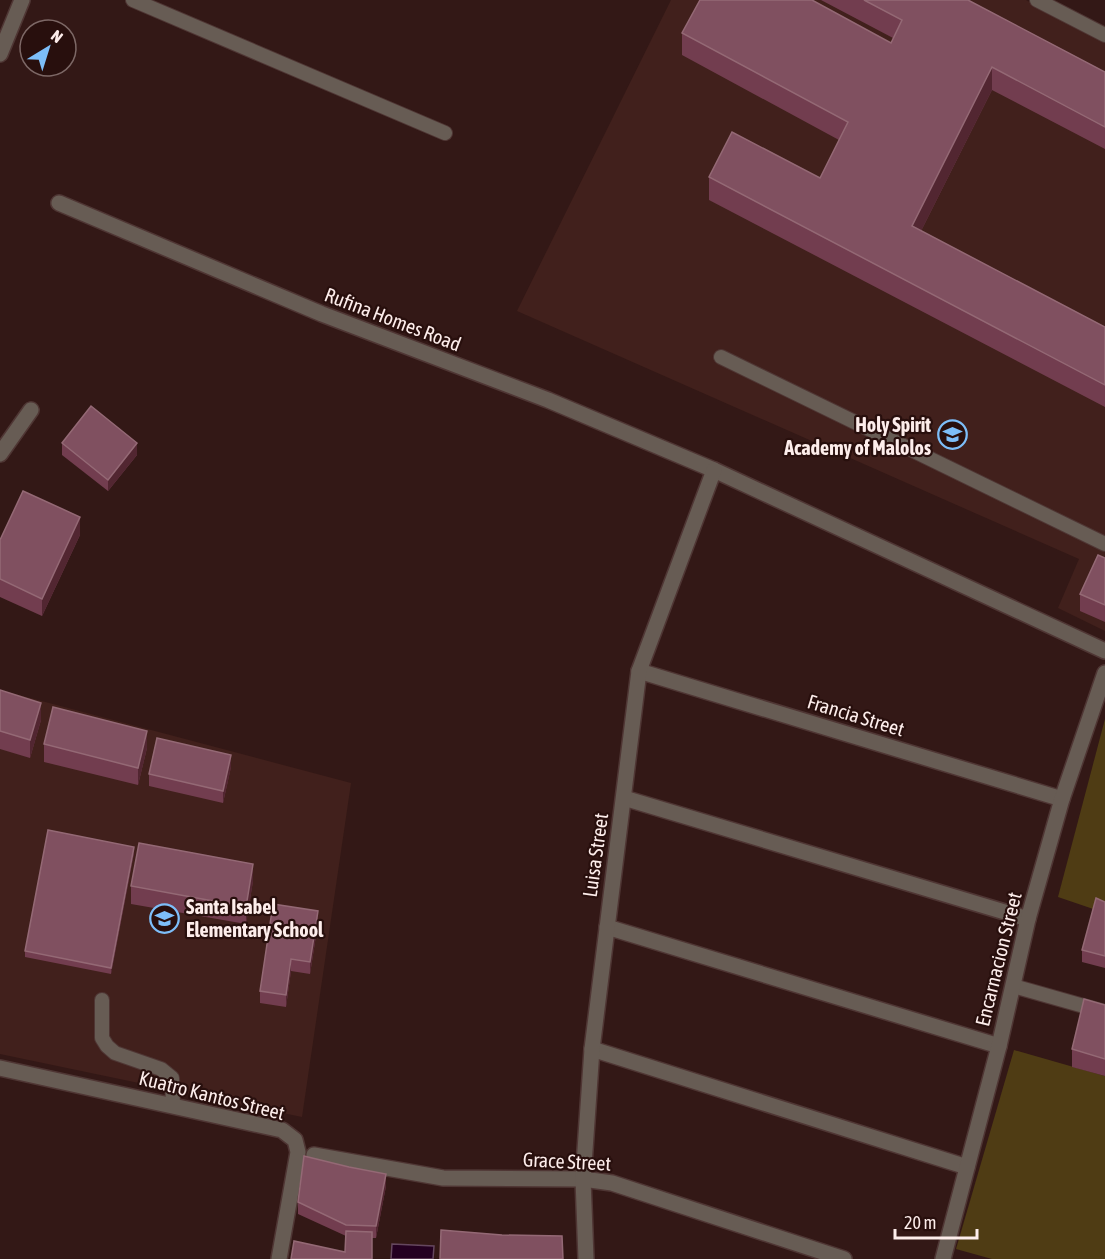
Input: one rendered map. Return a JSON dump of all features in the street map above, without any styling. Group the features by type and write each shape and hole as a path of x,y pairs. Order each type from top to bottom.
{"street":[{"path":"0,54 22,0"},
{"name":"Rufina Homes Road","path":"59,203 321,314 548,400 714,470 1105,651"},
{"path":"0,454 31,410"},
{"name":"Luisa Street","path":"586,1259 584,1179 592,1049 639,671 714,470"},
{"name":"Francia Street","path":"639,671 1062,800"},
{"name":"Encarnacion Street","path":"944,1259 999,1046 1028,919 1062,800 1105,673"},
{"path":"624,798 1028,919"},
{"path":"607,927 999,1046"},
{"path":"592,1049 967,1167"},
{"name":"Kuatro Kantos Street","path":"0,1068 282,1130 295,1140 298,1152 279,1259"},
{"name":"Grace Street","path":"314,1155 443,1178 584,1179 612,1183 844,1259"}],"lane":[{"path":"133,0 445,133"},
{"path":"1037,0 1105,35"},
{"path":"721,357 1105,544"},
{"path":"1013,986 1105,1012"},
{"path":"102,1000 102,1038 107,1046 115,1053 161,1069 172,1078 173,1105"}],"shaded area":[{"name":"Holy Spirit Academy of Malolos","path":"671,0 1026,0 1105,43 1105,631 1058,608 1079,559 517,311"},
{"name":"Santa Isabel Elementary School","path":"0,690 351,783 302,1117 0,1054"},
{"path":"1105,719 1105,913 1058,897"},
{"path":"1014,1050 1105,1076 1105,1259 992,1259 956,1249"},
{"path":"392,1244 434,1246 433,1259 391,1259"}],"building":[{"path":"700,0 812,0 891,43 902,20 864,0 968,0 1105,72 1105,127 992,67 912,226 1105,327 1105,385 709,177 732,132 820,178 848,122 682,33"},
{"path":"91,406 137,443 108,480 62,443"},
{"path":"23,491 80,517 42,599 0,579 0,540"},
{"path":"1098,555 1105,558 1105,605 1080,594"},
{"path":"0,690 41,703 30,740 0,731"},
{"path":"53,707 147,731 138,768 44,744"},
{"path":"157,738 231,755 223,791 149,774"},
{"path":"48,830 134,847 111,968 25,951"},
{"path":"139,843 253,864 246,907 131,886"},
{"path":"1096,898 1105,902 1105,956 1082,950"},
{"path":"273,904 318,911 310,962 291,959 286,995 260,991"},
{"path":"1084,999 1105,1005 1105,1059 1072,1049"},
{"path":"304,1156 386,1174 376,1226 346,1225 298,1202"},
{"path":"441,1230 502,1235 562,1236 563,1259 440,1259"},
{"path":"346,1231 372,1232 372,1259 291,1259 294,1241 345,1252"}],"place":[{"name":"Holy Spirit Academy of Malolos","path":"952,435"},
{"name":"Santa Isabel Elementary School","path":"165,918"}]}
